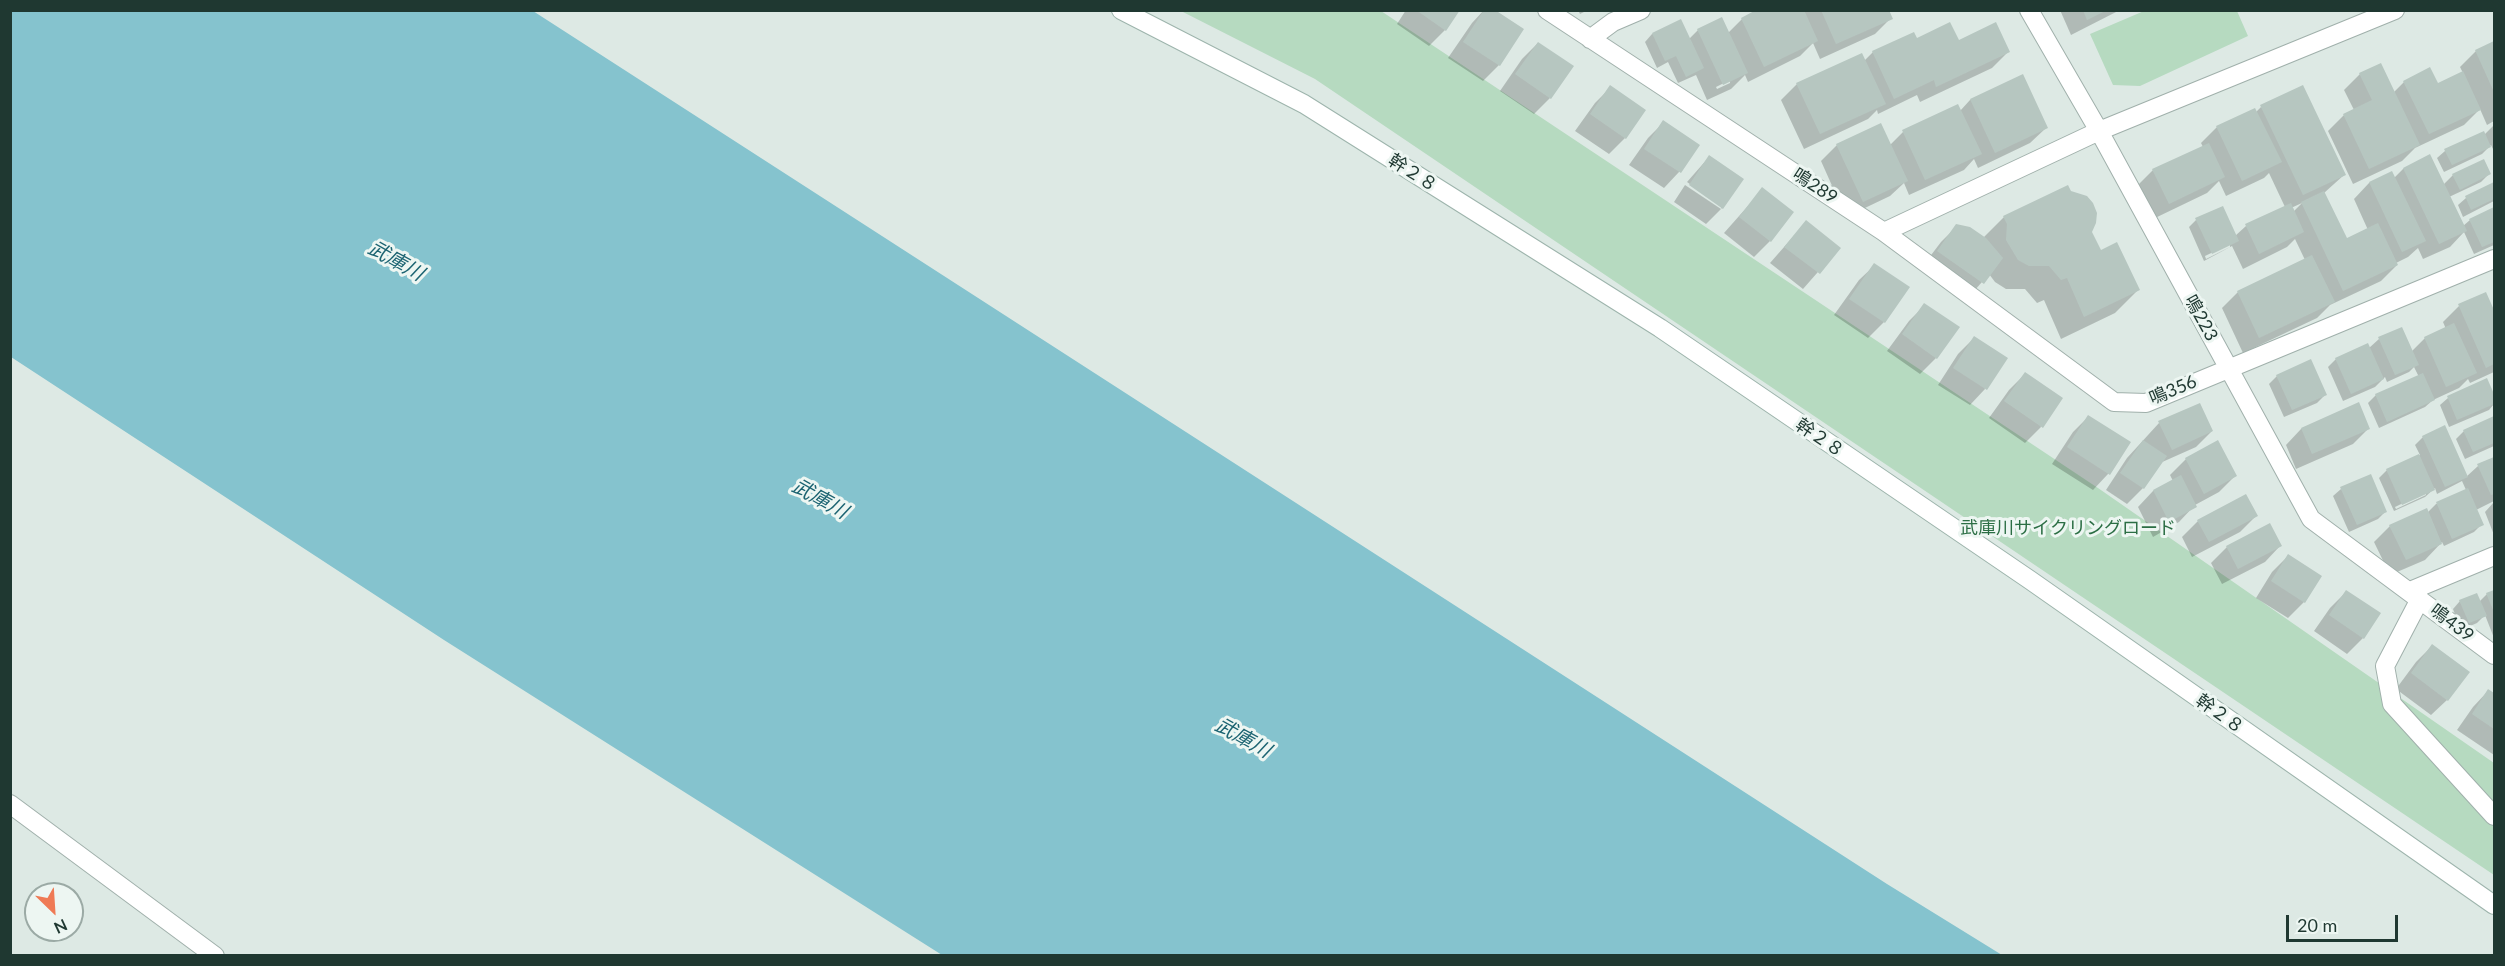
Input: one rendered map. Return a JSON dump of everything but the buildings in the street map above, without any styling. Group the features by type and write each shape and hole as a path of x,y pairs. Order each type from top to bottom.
{"street":[{"name":"幹２８","path":"1121,10 1304,104 1660,328 2030,580 2494,905"},
{"name":"鳴289","path":"1547,10 1884,232"},
{"path":"1590,39 1613,22 1641,10"},
{"name":"鳴223","path":"2029,10 2099,131 2311,519 2415,595"},
{"path":"1884,232 2099,131 2395,10"},
{"name":"鳴356","path":"1884,232 2114,402 2146,403 2494,259"},
{"path":"2494,556 2415,595 2385,666 2392,704 2494,816"},
{"name":"鳴439","path":"2415,595 2494,655"},
{"path":"10,804 215,956"}],"green space":[{"name":"武庫川サイクリングロード","path":"1181,11 1381,11 2098,488 2494,763 2494,875 1315,79"},
{"path":"2144,11 2237,11 2248,36 2140,86 2113,85 2090,34"}],"water":[{"name":"武庫川","path":"10,11 533,11 1887,884 2002,955 942,955 444,640 11,357"}]}
